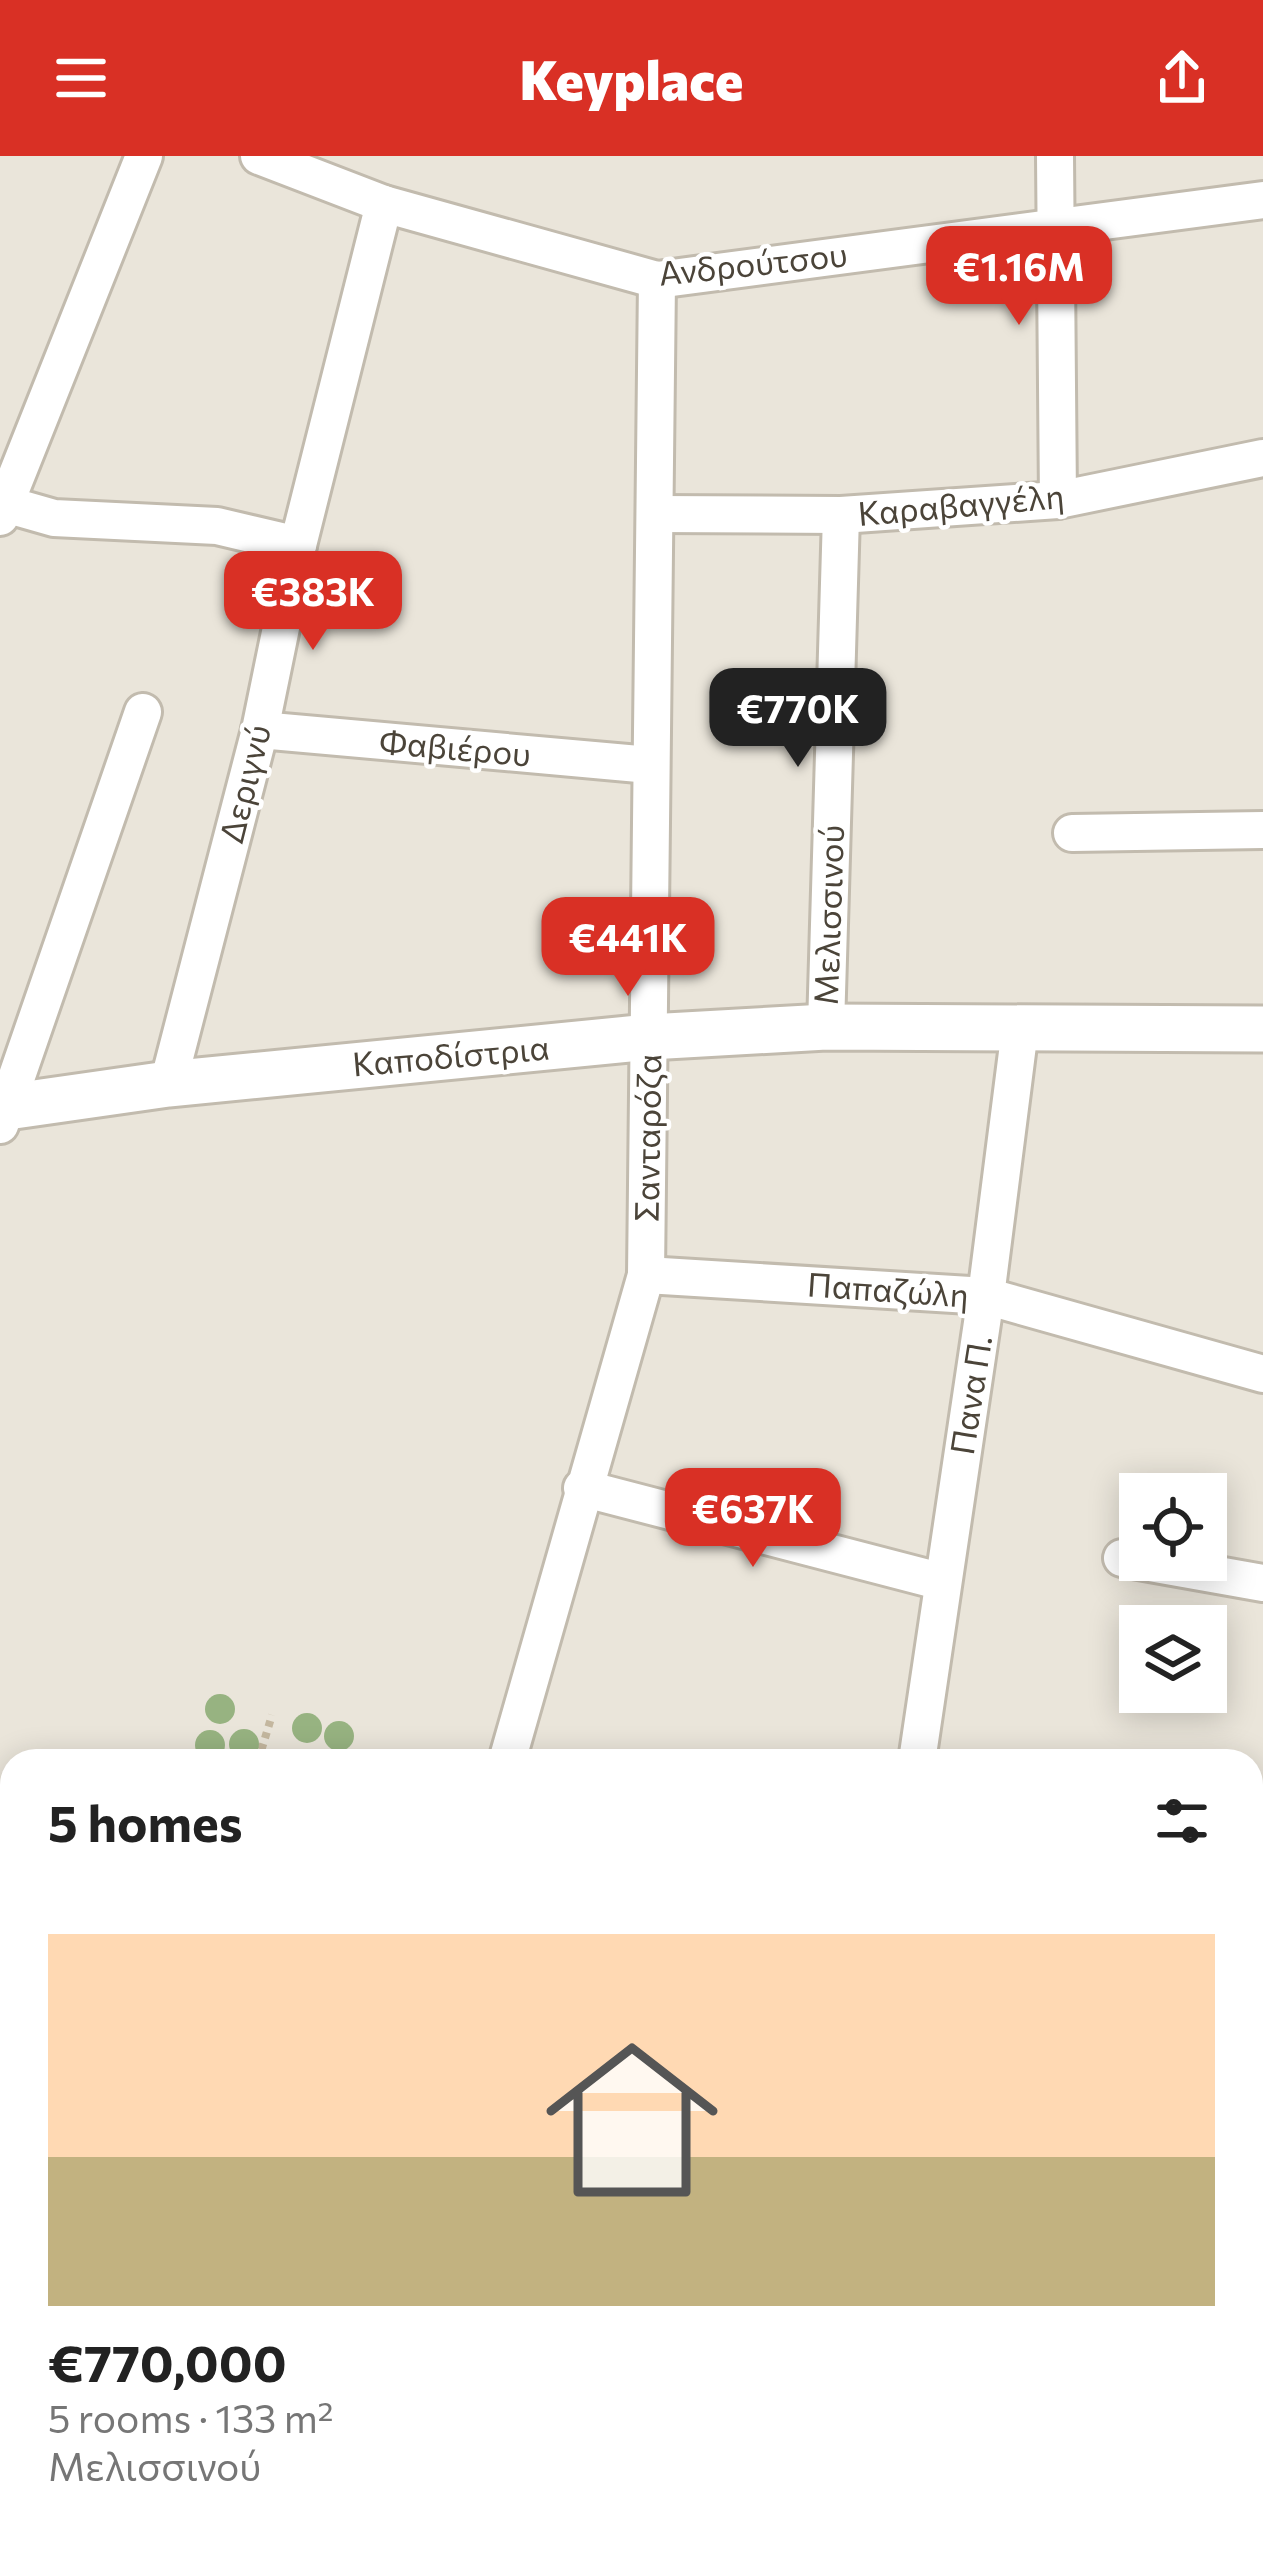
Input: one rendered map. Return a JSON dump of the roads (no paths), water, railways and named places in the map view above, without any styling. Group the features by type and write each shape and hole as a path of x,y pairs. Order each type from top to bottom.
{"street":[{"path":"144,156 2,510 54,518 217,526 298,544"},
{"name":"Ανδρούτσου","path":"259,156 384,204 657,280 1263,200"},
{"path":"1055,156 1058,500"},
{"name":"Δεριγνύ","path":"168,1084 260,730 298,544 384,204"},
{"name":"Σανταρόζα","path":"510,1749 646,1275 657,280"},
{"name":"Καραβαγγέλη","path":"655,514 841,515 1058,500 1263,458"},
{"name":"Μελισσινού","path":"826,1027 841,515"},
{"path":"2,1114 143,712"},
{"name":"Φαβιέρου","path":"260,730 650,765"},
{"path":"1072,833 1263,830"},
{"name":"Καποδίστρια","path":"2,1114 168,1084 649,1037 826,1027 1263,1029"},
{"name":"Πανα Π.","path":"919,1749 1020,1029"},
{"name":"Παπαζώλη","path":"646,1275 986,1296 1263,1374"},
{"path":"582,1488 943,1582"},
{"path":"1227,1576 1263,1582"}]}
